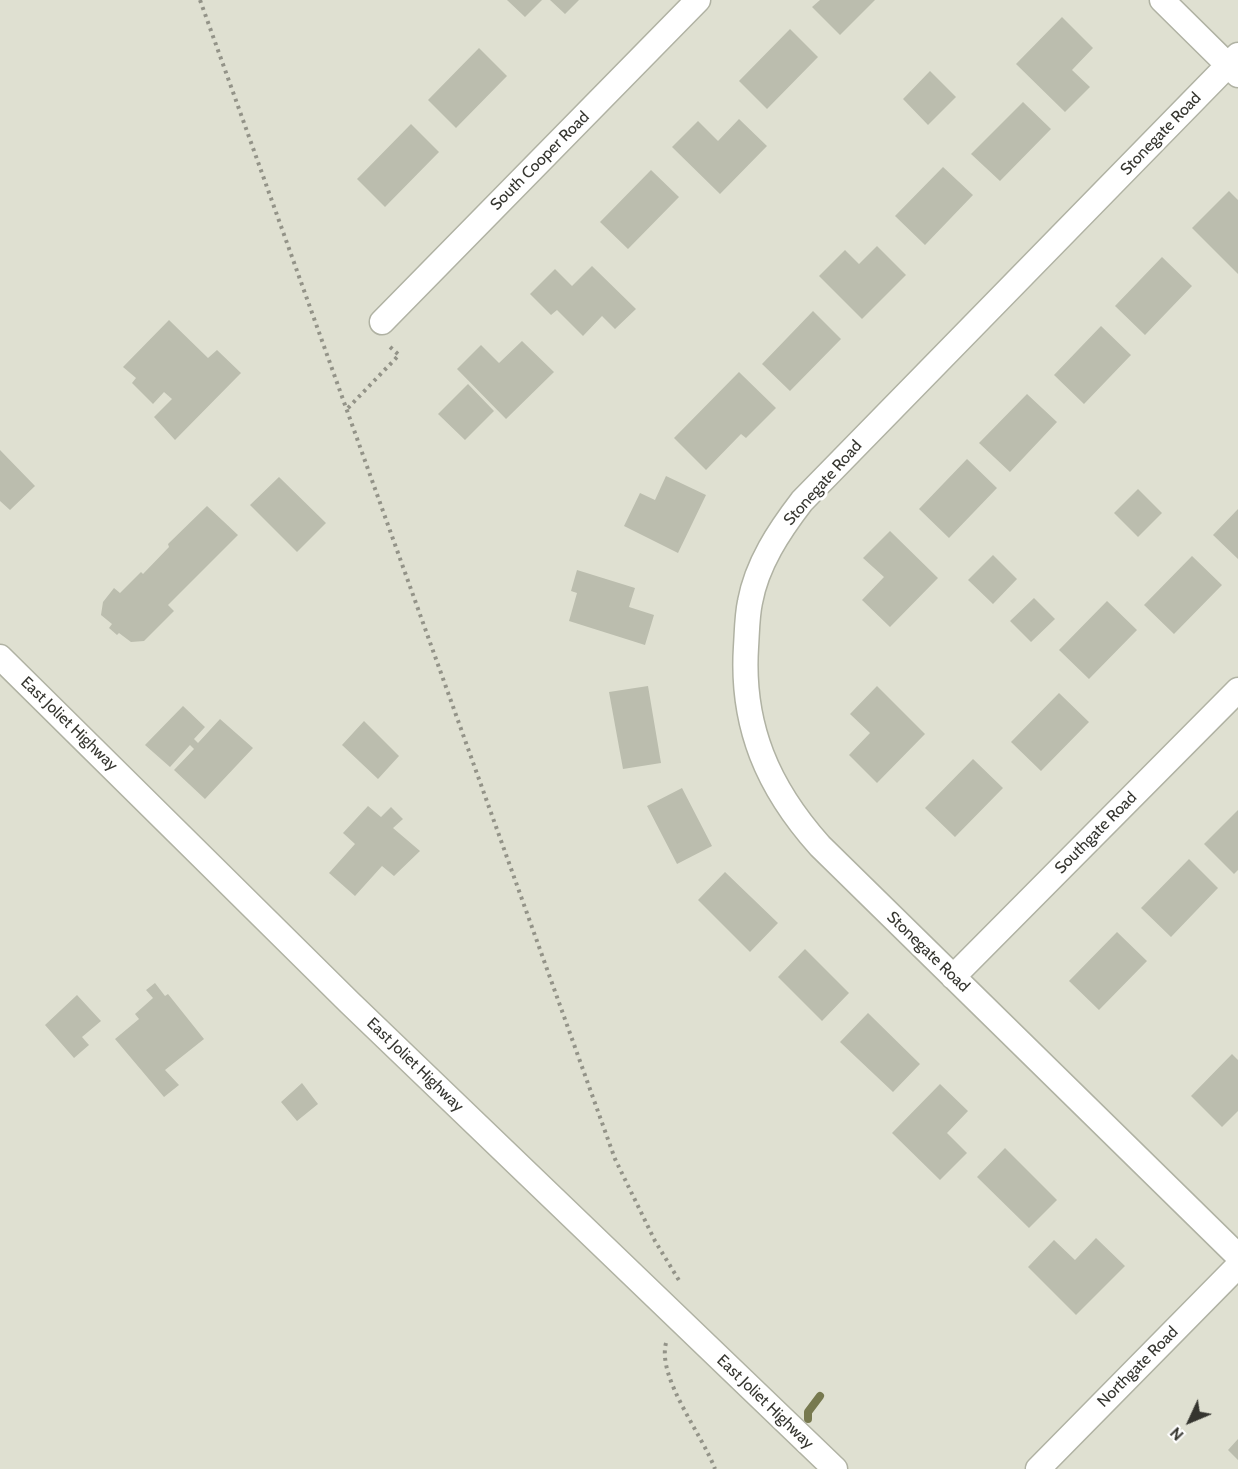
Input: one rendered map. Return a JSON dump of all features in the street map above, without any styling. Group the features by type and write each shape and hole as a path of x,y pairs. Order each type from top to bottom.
{"street":[{"name":"South Cooper Road","path":"382,322 698,0"},
{"path":"1162,0 1235,65"},
{"name":"Stonegate Road","path":"1235,65 802,501 772,543 750,602 745,692 758,747 793,816 820,846 1238,1256"},
{"name":"East Joliet Highway","path":"0,657 350,1003 835,1469"},
{"name":"Southgate Road","path":"953,977 1238,690"},
{"name":"Northgate Road","path":"1038,1469 1238,1266"}],"path":[{"path":"200,0 615,1159 655,1241 683,1288"},
{"path":"348,408 399,355 378,334 382,322"},
{"path":"664,1346 665,1370 706,1445 715,1469"}],"building":[{"path":"507,0 542,0 525,17"},
{"path":"550,0 579,0 565,14"},
{"path":"820,0 875,0 840,35 812,7"},
{"path":"1062,17 1093,48 1072,70 1090,87 1065,112 1016,64"},
{"path":"790,29 818,57 767,109 739,81"},
{"path":"479,48 507,76 456,128 428,100"},
{"path":"930,71 956,97 928,125 903,99"},
{"path":"1023,102 1051,129 1000,181 971,154"},
{"path":"739,119 767,146 720,194 672,147 698,121 718,141"},
{"path":"411,124 439,152 385,207 357,179"},
{"path":"943,167 973,195 925,245 895,216"},
{"path":"651,170 679,197 628,249 600,222"},
{"path":"1229,191 1238,200 1238,274 1192,228"},
{"path":"877,246 906,275 862,319 819,276 845,250 859,264"},
{"path":"1162,257 1192,286 1145,335 1115,306"},
{"path":"592,266 636,309 615,329 602,316 583,336 557,310 551,315 530,294 555,269 572,286"},
{"path":"813,311 841,339 790,391 762,364"},
{"path":"169,320 208,358 217,350 241,373 175,440 154,417 172,399 164,392 153,404 132,383 136,378 123,367"},
{"path":"1101,326 1131,355 1084,404 1054,375"},
{"path":"522,341 554,372 506,419 457,369 481,345 499,363"},
{"path":"739,372 776,408 746,438 741,434 706,470 674,438"},
{"path":"468,384 494,411 465,440 438,414"},
{"path":"1027,394 1057,422 1010,472 979,443"},
{"path":"0,450 35,486 10,510 0,501"},
{"path":"967,459 997,488 949,538 919,509"},
{"path":"666,476 706,495 678,553 624,526 640,493 655,500"},
{"path":"279,477 326,523 297,552 250,505"},
{"path":"1138,489 1162,513 1138,537 1114,513"},
{"path":"207,506 238,535 168,605 174,611 144,641 131,642 119,633 117,635 109,628 112,624 101,615 103,602 114,588 120,593 141,572 143,574 169,547 168,544"},
{"path":"1238,509 1238,559 1213,535"},
{"path":"890,531 938,578 890,627 862,600 884,577 863,558"},
{"path":"993,555 1017,579 993,604 968,580"},
{"path":"1192,556 1222,585 1174,634 1144,605"},
{"path":"577,570 635,588 629,607 654,615 645,645 569,621 577,593 571,591"},
{"path":"1034,598 1055,619 1031,642 1010,621"},
{"path":"1107,601 1137,630 1089,679 1059,650"},
{"path":"648,686 661,763 623,769 609,692"},
{"path":"877,686 925,734 877,783 849,755 870,733 850,714"},
{"path":"1059,693 1089,722 1041,771 1011,742"},
{"path":"183,706 205,727 194,739 198,743 220,719 253,748 205,799 174,770 194,749 190,745 170,767 145,745"},
{"path":"364,721 399,756 378,779 342,745"},
{"path":"973,759 1003,788 955,837 925,808"},
{"path":"682,788 712,846 677,864 647,806"},
{"path":"368,806 381,817 391,807 403,819 393,828 420,851 394,876 382,866 355,896 329,873 355,844 343,833"},
{"path":"1238,810 1238,870 1234,874 1204,844"},
{"path":"1189,859 1218,888 1171,937 1141,908"},
{"path":"725,872 778,923 750,952 698,900"},
{"path":"1117,932 1147,961 1099,1010 1069,981"},
{"path":"805,949 849,993 822,1021 778,977"},
{"path":"155,983 165,996 168,994 204,1039 165,1070 179,1085 164,1097 115,1039 139,1019 135,1014 153,998 146,990"},
{"path":"77,995 101,1021 82,1037 89,1045 74,1058 45,1025"},
{"path":"868,1013 920,1064 893,1092 840,1042"},
{"path":"1232,1054 1238,1060 1238,1111 1222,1127 1191,1096"},
{"path":"302,1083 318,1104 297,1121 281,1102"},
{"path":"940,1084 968,1111 947,1133 967,1153 940,1180 892,1133"},
{"path":"1005,1148 1057,1200 1029,1228 977,1177"},
{"path":"1096,1238 1125,1266 1076,1315 1028,1267 1054,1240 1075,1260"},
{"path":"1238,1439 1238,1460 1228,1450"}],"waterway":[{"path":"808,1419 808,1412 820,1396"}]}
